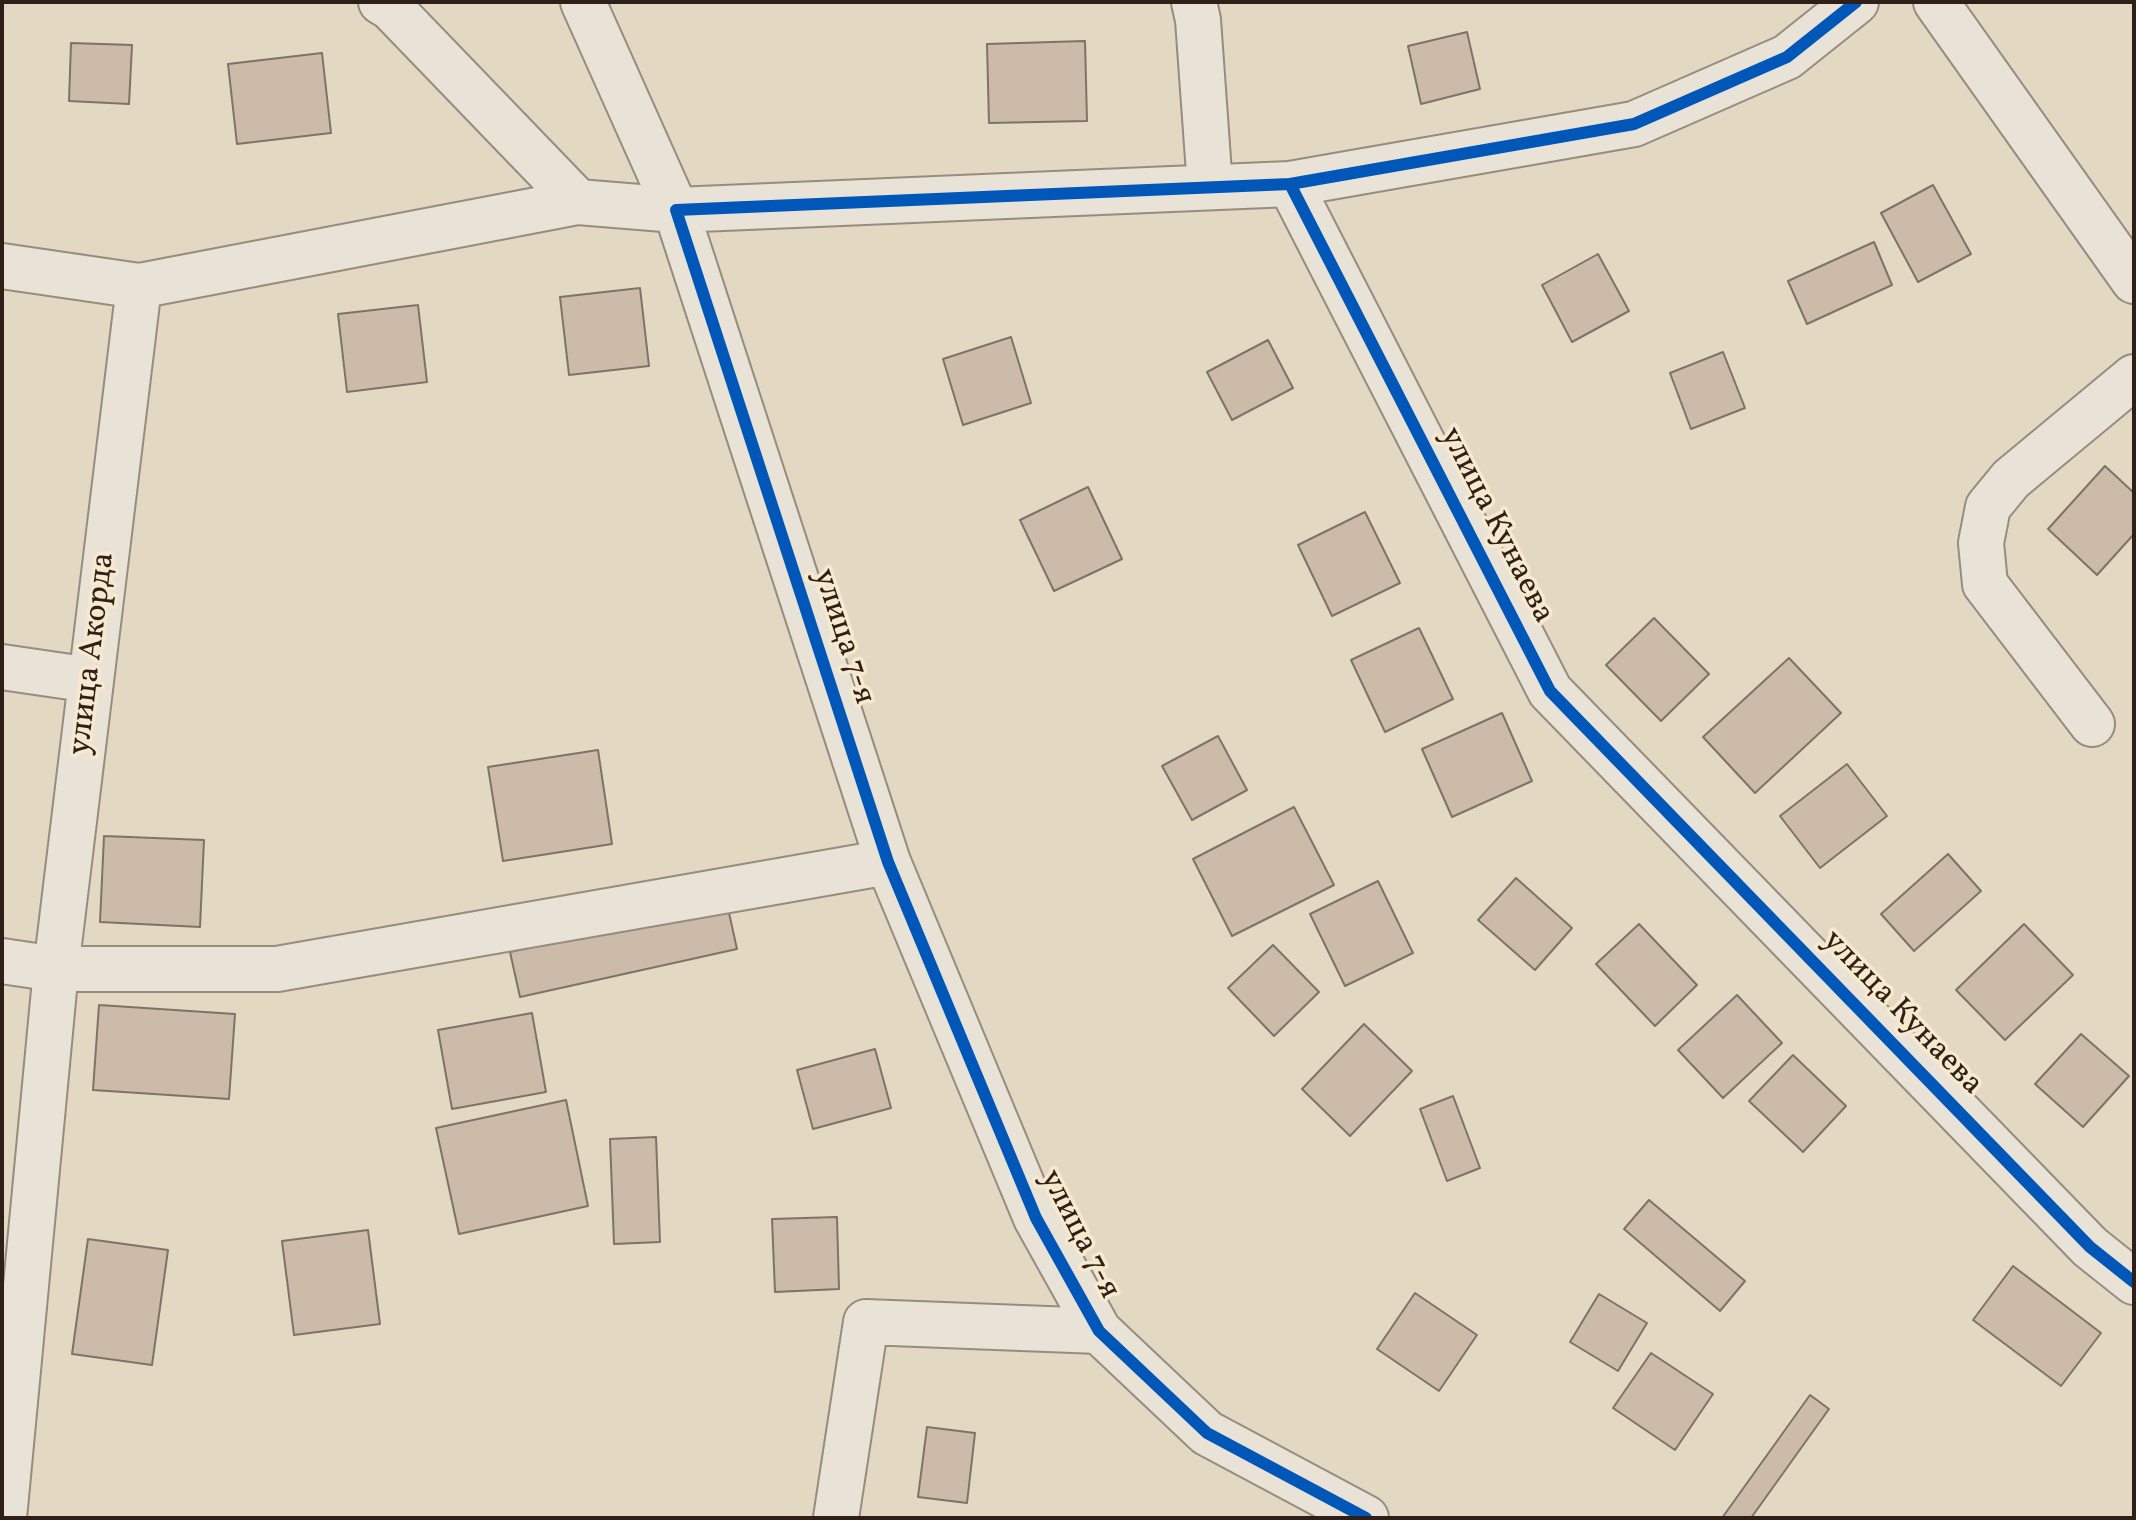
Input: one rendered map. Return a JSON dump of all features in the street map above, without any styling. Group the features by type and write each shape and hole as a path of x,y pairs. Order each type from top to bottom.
{"street":[{"path":"381,2 391,8 578,202"},
{"name":"улица 7-я","path":"583,2 676,210 888,862 1036,1218 1099,1331 1207,1433 1366,1518"},
{"path":"1194,2 1198,20 1210,187"},
{"path":"2,266 139,286 578,202 676,210 1290,184 1634,124 1787,57 1856,2"},
{"path":"1936,2 2134,281"},
{"name":"улица Кунаева","path":"1290,184 1550,691 2090,1247 2134,1282"},
{"name":"улица Акорда","path":"4,1518 56,969 139,286"},
{"path":"2092,724 1985,584 1981,543 1988,507 2011,479 2134,377"},
{"path":"2,667 91,680"},
{"path":"2,961 56,969 277,969 888,862"},
{"path":"836,1518 866,1322 1099,1331"}],"building":[{"path":"1467,32 1480,89 1421,104 1408,46"},
{"path":"1085,41 1087,121 989,123 987,44"},
{"path":"71,43 132,45 129,104 69,101"},
{"path":"322,53 331,133 237,144 228,64"},
{"path":"1933,185 1971,254 1918,282 1881,213"},
{"path":"1874,242 1892,285 1807,324 1788,281"},
{"path":"1598,254 1629,311 1572,342 1542,285"},
{"path":"640,288 649,366 569,375 560,297"},
{"path":"418,305 427,382 347,392 338,314"},
{"path":"1011,337 1031,403 963,425 943,359"},
{"path":"1268,340 1293,388 1232,420 1207,372"},
{"path":"1723,352 1745,408 1691,429 1670,373"},
{"path":"2105,466 2134,493 2134,534 2097,575 2048,529"},
{"path":"1088,487 1122,559 1054,591 1020,520"},
{"path":"1365,512 1400,583 1332,616 1298,545"},
{"path":"1654,618 1709,674 1661,721 1606,665"},
{"path":"1419,628 1453,699 1385,732 1351,660"},
{"path":"1789,658 1841,713 1755,793 1703,737"},
{"path":"1502,713 1532,781 1452,817 1422,749"},
{"path":"1218,736 1247,790 1192,820 1162,766"},
{"path":"598,750 612,844 503,861 488,767"},
{"path":"1847,764 1887,816 1820,868 1780,816"},
{"path":"1294,807 1334,885 1232,936 1193,859"},
{"path":"104,836 204,840 200,927 100,922"},
{"path":"1948,854 1981,891 1914,951 1881,914"},
{"path":"1516,878 1572,928 1535,970 1478,920"},
{"path":"1378,881 1413,953 1345,986 1310,914"},
{"path":"727,904 737,949 520,997 510,952"},
{"path":"1639,924 1697,985 1655,1026 1596,964"},
{"path":"2024,924 2073,975 2005,1040 1956,990"},
{"path":"1273,945 1319,992 1274,1036 1228,988"},
{"path":"1737,995 1782,1043 1723,1098 1678,1050"},
{"path":"99,1005 235,1014 229,1099 93,1090"},
{"path":"532,1013 546,1092 452,1109 438,1030"},
{"path":"1364,1024 1412,1071 1350,1136 1302,1089"},
{"path":"2081,1034 2129,1076 2083,1127 2035,1084"},
{"path":"875,1049 891,1108 813,1129 797,1070"},
{"path":"1793,1055 1846,1106 1803,1152 1749,1101"},
{"path":"1453,1096 1480,1168 1447,1181 1420,1109"},
{"path":"566,1100 588,1206 459,1234 436,1128"},
{"path":"656,1137 660,1242 614,1244 610,1139"},
{"path":"1649,1200 1745,1281 1720,1311 1624,1229"},
{"path":"837,1217 839,1289 775,1292 772,1219"},
{"path":"368,1230 380,1324 294,1335 282,1241"},
{"path":"88,1239 168,1250 152,1365 72,1354"},
{"path":"2013,1266 2101,1333 2061,1386 1973,1320"},
{"path":"1415,1293 1477,1335 1439,1391 1377,1349"},
{"path":"1599,1294 1647,1323 1618,1371 1570,1342"},
{"path":"1651,1353 1713,1394 1675,1450 1613,1408"},
{"path":"1810,1395 1829,1409 1751,1518 1722,1518"},
{"path":"927,1427 975,1433 967,1503 918,1497"}],"cycle path":[{"path":"1856,2 1787,57 1634,124 1290,184 1550,691 2090,1247 2134,1282"},
{"path":"1290,184 676,210 888,862 1036,1218 1099,1331 1207,1433 1366,1518"}]}
